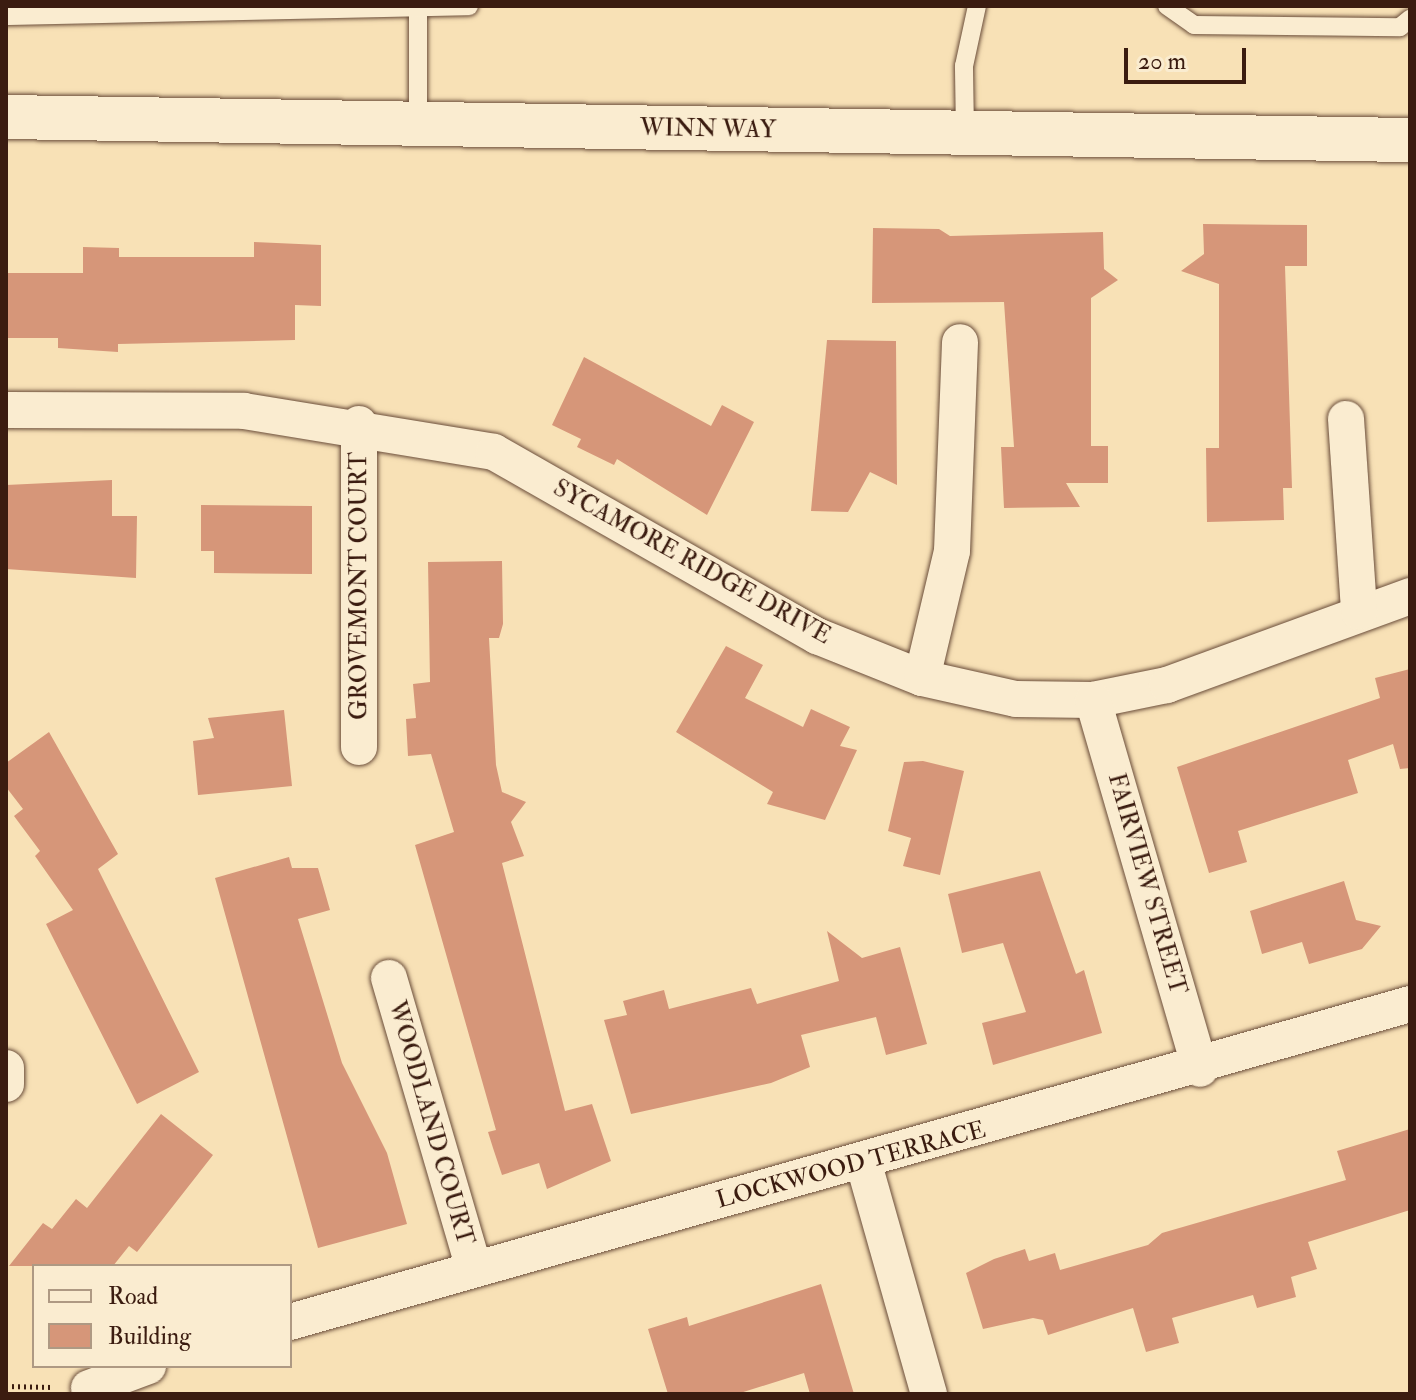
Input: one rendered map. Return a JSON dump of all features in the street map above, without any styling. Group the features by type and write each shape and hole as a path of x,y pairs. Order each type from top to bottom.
{"street":[{"name":"WINN WAY","path":"6,117 1410,140"},
{"path":"922,678 952,551 960,342"},
{"name":"SYCAMORE RIDGE DRIVE","path":"6,410 244,411 359,424 494,452 817,636 922,678 1016,699 1093,700 1167,685 1359,612 1410,596"},
{"path":"1346,419 1359,612"},
{"name":"GROVEMONT COURT","path":"359,424 359,747"},
{"name":"FAIRVIEW STREET","path":"1093,700 1200,1069"},
{"name":"WOODLAND COURT","path":"389,978 474,1269"},
{"name":"LOCKWOOD TERRACE","path":"292,1321 1200,1069 1410,1004"},
{"path":"6,1068 6,1084"},
{"path":"863,1161 929,1394"},
{"path":"89,1388 143,1368"}],"lane":[{"path":"6,16 418,10 469,6"},
{"path":"965,133 964,66 977,6"},
{"path":"1167,6 1194,25 1400,27 1410,19"},
{"path":"418,10 418,124"}],"building":[{"path":"1203,224 1307,225 1307,266 1285,266 1292,488 1283,488 1284,520 1207,522 1206,448 1219,448 1219,284 1181,271 1204,254"},
{"path":"873,228 939,229 950,236 1103,232 1104,269 1118,280 1091,298 1091,446 1108,446 1108,483 1066,483 1080,507 1004,508 1001,447 1014,447 1004,302 872,303"},
{"path":"254,242 321,245 321,306 295,305 295,340 118,344 118,352 58,348 58,338 6,338 6,273 83,273 83,247 119,248 119,257 254,257"},
{"path":"827,340 896,341 897,485 870,472 848,512 811,511"},
{"path":"584,357 711,426 722,405 754,422 707,515 617,459 614,465 577,447 581,439 552,425"},
{"path":"112,480 112,516 137,516 136,578 6,569 6,485"},
{"path":"201,505 312,506 312,574 214,573 214,551 201,551"},
{"path":"502,561 503,624 499,638 489,638 496,765 502,792 526,802 511,822 524,856 502,863 565,1111 592,1104 611,1161 547,1189 539,1163 502,1175 493,1148 488,1132 496,1130 415,845 454,832 431,754 408,756 406,719 416,718 413,684 430,682 428,562"},
{"path":"726,646 763,665 745,698 803,727 811,709 850,727 840,746 857,750 825,820 767,804 773,792 676,732"},
{"path":"1410,669 1410,768 1400,769 1393,744 1348,760 1358,793 1238,831 1247,862 1209,873 1177,767 1380,698 1375,678"},
{"path":"284,710 292,786 198,795 193,741 214,738 208,718"},
{"path":"49,732 118,854 98,869 199,1072 137,1104 46,924 73,910 35,856 40,851 14,816 23,809 6,787 6,763"},
{"path":"923,761 964,771 940,875 903,866 911,838 888,831 904,762"},
{"path":"289,857 292,868 318,868 330,910 298,919 342,1063 387,1153 407,1224 318,1248 215,878"},
{"path":"1040,871 1076,974 1084,970 1102,1033 993,1065 982,1023 1026,1012 1003,943 962,953 948,894"},
{"path":"1344,881 1356,920 1381,926 1362,949 1309,964 1302,942 1262,954 1250,911"},
{"path":"827,931 862,958 900,947 927,1044 886,1055 876,1017 801,1035 810,1067 771,1083 631,1114 604,1020 627,1015 623,1001 664,990 669,1009 751,988 757,1004 839,981"},
{"path":"161,1114 213,1155 137,1252 129,1246 115,1264 9,1266 43,1223 52,1229 76,1199 87,1208"},
{"path":"1410,1129 1410,1210 1308,1242 1317,1269 1291,1277 1296,1297 1257,1308 1253,1295 1172,1318 1179,1343 1146,1352 1133,1308 1048,1335 1043,1320 1033,1318 983,1329 966,1273 994,1259 1025,1249 1029,1261 1055,1253 1060,1270 1148,1245 1162,1233 1346,1180 1337,1151"},
{"path":"821,1284 854,1394 810,1394 804,1373 737,1394 668,1394 648,1329 687,1317 689,1326"}]}
